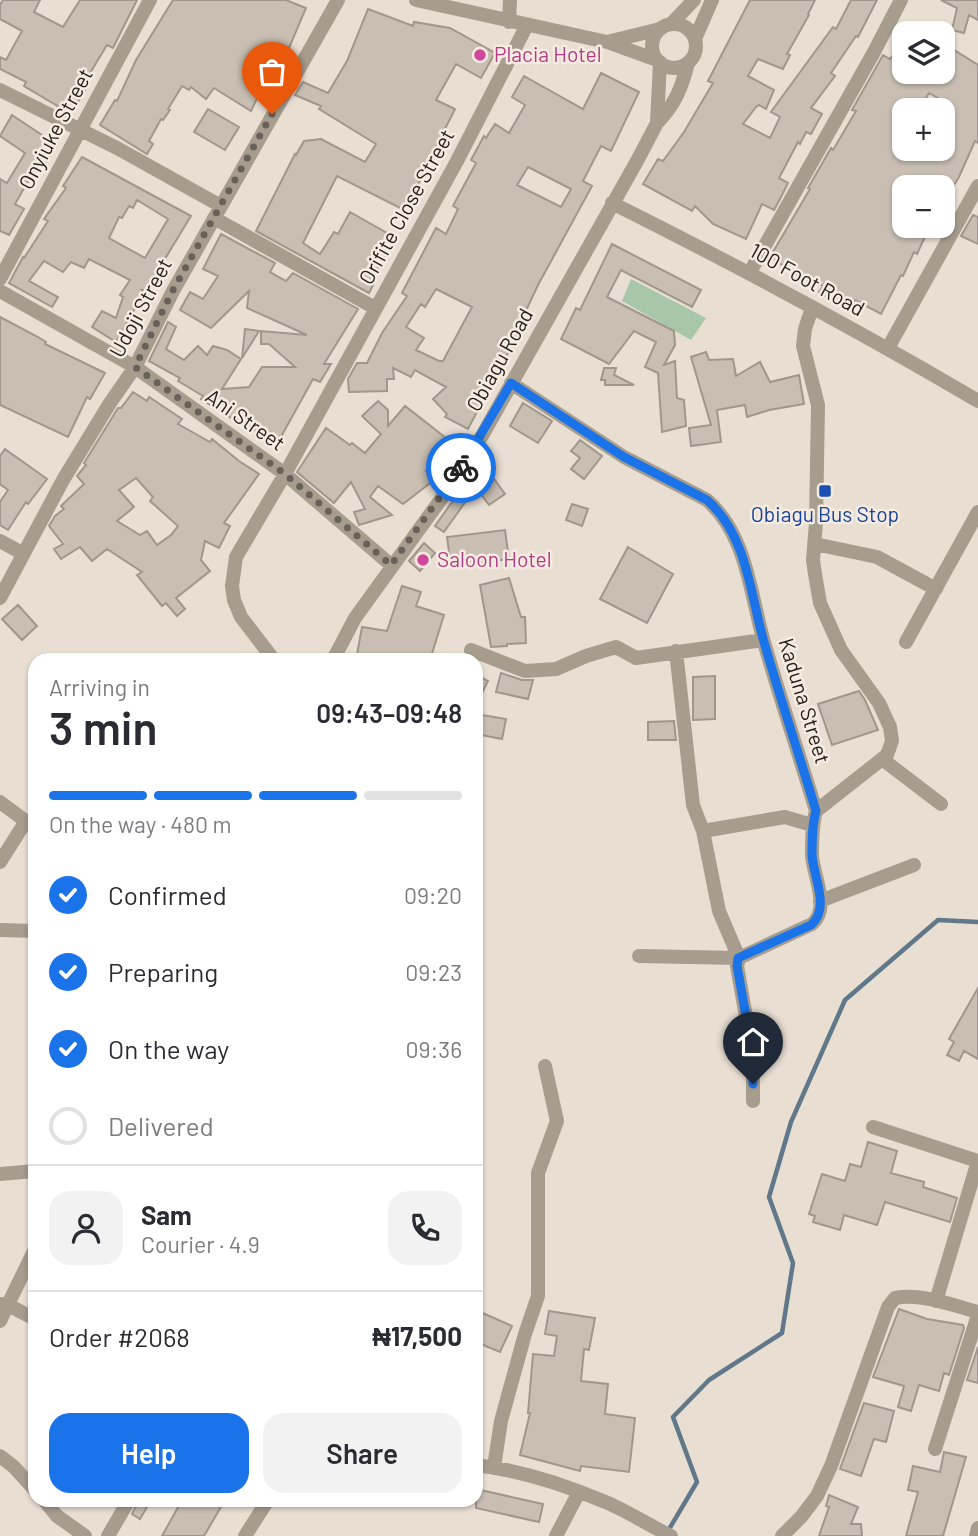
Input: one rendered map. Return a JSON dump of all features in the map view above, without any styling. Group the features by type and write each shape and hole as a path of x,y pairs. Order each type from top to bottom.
{"street":[{"name":"Onyiuke Street","path":"0,279 150,0"},
{"name":"Udoji Street","path":"0,598 89,436 135,367 173,290 338,0"},
{"path":"416,0 607,42 674,68 688,63"},
{"path":"509,22 510,0"},
{"path":"659,61 653,53 653,42 694,0"},
{"path":"657,123 671,108 684,80 688,63 695,54 695,39 712,0"},
{"path":"750,272 901,0"},
{"path":"607,42 681,24 695,39"},
{"name":"Orifite Close Street","path":"268,653 241,618 233,600 236,557 285,474 457,161 527,25"},
{"name":"Obiagu Road","path":"337,653 355,618 483,434 657,123 659,61"},
{"path":"0,90 117,148 375,308"},
{"path":"888,348 978,186"},
{"name":"100 Foot Road","path":"612,203 750,272 978,401"},
{"name":"Ani Street","path":"0,291 135,367 285,474 391,565"},
{"path":"702,831 785,817 814,818 887,755 892,741 890,727 879,703 841,650 820,603 813,560 818,405 803,346 812,307"},
{"name":"Kaduna Street","path":"511,383 624,457 689,489 718,510 742,555 763,640 814,818 812,859 820,901"},
{"path":"906,642 978,512"},
{"path":"0,541 22,554"},
{"path":"815,544 877,557 936,589"},
{"path":"483,655 526,671 556,669 616,647 636,658 763,640"},
{"path":"471,650 479,653"},
{"path":"676,651 693,806 702,831 719,911 738,958 737,966 753,1055 753,1101"},
{"path":"882,759 941,804"},
{"path":"0,802 28,823"},
{"path":"0,862 28,829"},
{"path":"639,956 738,958 811,925 820,911 820,901 914,865"},
{"path":"0,930 28,931"},
{"path":"494,1467 501,1422 538,1296 538,1173 557,1121 545,1066"},
{"path":"873,1127 978,1161 936,1301"},
{"path":"0,1174 28,1172"},
{"path":"0,1321 4,1305 28,1262"},
{"path":"782,1536 817,1496 831,1466 888,1307 895,1298 905,1296 936,1301 978,1313 935,1449"},
{"path":"4,1305 28,1316"},
{"path":"0,1456 28,1483"},
{"path":"483,1466 604,1501 665,1533"},
{"path":"556,1536 579,1492"},
{"path":"50,1507 57,1516 85,1536"},
{"path":"107,1536 125,1507"},
{"path":"245,1536 264,1507"},
{"path":"976,1536 978,1528"}],"green space":[{"path":"631,279 706,318 691,340 622,301"}],"building":[{"path":"3,0 40,0 34,12 63,27 80,0 137,0 113,48 107,45 84,83 88,85 71,114 24,86 26,82 0,69 0,57 6,60 22,31 0,19 0,5"},
{"path":"173,0 286,0 306,8 289,48 285,46 255,92 259,94 251,111 214,88 206,99 191,87 189,90 182,86 149,141 153,144 147,154 100,125 115,100 117,101 136,60"},
{"path":"750,0 815,0 787,54 790,55 783,69 758,59 748,76 774,90 766,109 759,105 743,124 770,138 780,117 771,112 833,27 836,29 851,0 877,0 858,37 856,36 831,73 835,76 811,108 822,114 811,134 806,132 800,144 798,142 779,178 788,183 774,210 762,204 746,239 713,224 695,206 692,211 643,184 658,159 663,161 684,132 713,83 708,81"},
{"path":"941,0 978,0 978,20 969,15 964,33 955,31 957,8"},
{"path":"368,9 413,26 414,22 450,28 495,53 481,78 456,64 436,100 455,109 437,145 439,146 404,210 337,176 303,243 320,254 334,232 338,234 350,212 396,238 370,281 374,283 369,293 256,231 304,141 321,139 365,162 376,144 319,109 321,106 295,95 303,82 328,93 347,61"},
{"path":"955,51 978,65 978,143 975,141 955,184 955,175 892,175 892,238 924,238 917,254 914,252 881,314 855,300 849,310 819,292 823,286 799,276 770,257 831,148 833,150 856,111 852,110 883,55 890,59 892,57 892,84 955,84"},
{"path":"601,73 639,92 611,151 601,146 583,181 592,186 538,285 516,332 518,334 468,429 445,417 447,414 433,399 446,387 415,370 411,377 393,368 394,379 387,379 387,391 349,392 348,379 357,363 367,363 382,333 407,296 402,293 436,228 446,234 458,209 453,206 476,163 471,160 484,136 486,138 495,124 509,133 525,105 512,97 524,76 583,109","holes":["528,167 571,189 561,207 517,185","436,289 472,307 443,361 416,350 424,338 406,327 421,304 425,307"]},
{"path":"208,109 239,127 225,150 194,132"},
{"path":"12,115 57,145 44,165 39,162 15,204 24,209 9,235 0,231 0,179 7,183 25,153 0,136"},
{"path":"82,157 191,216 146,290 142,290 145,293 132,313 141,317 135,327 127,323 116,342 92,327 102,311 116,318 123,297 120,295 130,280 89,259 84,268 71,262 63,272 44,261 29,281 58,297 52,307 9,283 48,221 44,219 66,188 63,186","holes":["137,200 168,219 145,258 109,238 119,217 122,218 129,206 133,208"]},
{"path":"973,215 978,217 978,244 961,236"},
{"path":"221,234 275,263 270,272 286,281 293,273 358,309 324,364 331,364 320,382 313,379 277,444 201,399 203,396 178,381 180,378 149,361 168,322 176,327 166,349 184,360 198,346 207,355 213,346 227,350 241,359 222,389 249,387 262,367 295,367 269,344 261,344 261,331 307,335 247,308 249,291 211,328 180,310 190,292 203,299 218,276 203,269"},
{"path":"612,244 701,290 692,307 621,270 607,297 674,331 675,345 664,365 675,361 677,398 684,400 686,426 662,432 658,373 645,367 656,342 634,331 609,364 561,339 576,308 580,310"},
{"path":"0,317 38,337 46,342 45,344 105,373 90,399 87,397 68,437 0,405"},
{"path":"245,329 259,331 242,358"},
{"path":"706,352 709,360 733,359 736,376 760,362 770,382 799,375 804,404 747,417 745,405 717,410 721,442 691,446 689,428 711,425 691,357"},
{"path":"604,368 616,368 614,375 634,385 605,385 605,380 601,380"},
{"path":"133,392 147,401 149,397 182,419 178,424 210,442 212,439 259,474 224,523 230,526 219,548 205,541 201,560 210,571 176,598 185,609 177,616 166,603 162,606 137,575 142,572 107,549 92,561 80,547 61,559 54,549 63,544 49,526 55,516 64,509 61,506 84,484 77,476 118,408 121,408","holes":["136,478 153,497 150,501 178,526 157,545 147,531 140,535 117,521 134,507 119,490"]},
{"path":"378,401 388,410 388,426 405,406 451,442 426,471 434,480 403,504 378,486 370,497 392,515 359,525 354,512 365,509 351,482 334,503 297,472 326,428 365,453 381,434 362,416"},
{"path":"523,403 552,421 538,443 510,426"},
{"path":"580,440 602,456 584,479 571,469 580,458 571,451"},
{"path":"5,449 47,479 28,504 26,502 8,530 0,525 0,502 8,490 0,484 0,456"},
{"path":"487,469 505,494 489,505 471,481"},
{"path":"457,495 466,501 444,532 435,526"},
{"path":"572,504 588,509 582,526 566,520"},
{"path":"505,530 509,559 451,566 447,537"},
{"path":"424,543 435,553 420,571 409,561"},
{"path":"628,547 673,574 647,623 600,599"},
{"path":"509,578 521,617 525,617 526,643 491,647 480,585"},
{"path":"402,586 421,592 416,606 444,615 432,653 357,653 362,627 387,631"},
{"path":"18,605 37,626 22,640 2,619"},
{"path":"501,673 522,680 533,680 528,699 496,692"},
{"path":"715,676 715,719 693,720 693,677"},
{"path":"483,678 488,681 483,691"},
{"path":"859,691 878,730 832,745 818,704"},
{"path":"483,715 506,719 502,739 483,735"},
{"path":"674,721 676,740 648,740 648,722"},
{"path":"978,988 978,1059 964,1051 959,1061 947,1055 954,1042 949,1039"},
{"path":"868,1142 897,1151 891,1173 924,1182 923,1187 957,1198 950,1222 885,1202 877,1225 844,1215 840,1230 813,1222 815,1216 809,1214 822,1174 845,1181 850,1164 861,1167"},
{"path":"899,1309 927,1319 963,1325 964,1328 949,1375 944,1373 939,1391 919,1385 911,1411 898,1407 904,1386 873,1377"},
{"path":"549,1311 595,1318 589,1350 584,1349 581,1381 608,1384 605,1414 635,1418 629,1472 581,1466 580,1471 520,1455 530,1413 533,1354 554,1356 557,1336 545,1334"},
{"path":"483,1313 512,1326 500,1352 483,1345"},
{"path":"978,1347 978,1383 967,1380"},
{"path":"864,1403 894,1411 886,1442 874,1439 861,1476 840,1469"},
{"path":"944,1452 966,1457 943,1536 906,1536 918,1492 908,1490 913,1466 940,1472"},
{"path":"483,1491 543,1504 539,1522 476,1508 483,1507"},
{"path":"829,1495 858,1507 851,1524 861,1524 862,1536 819,1536 829,1507 826,1506"},
{"path":"136,1507 147,1507 140,1519 132,1514"},
{"path":"178,1507 221,1507 204,1536 162,1536"}],"waterway":[{"path":"668,1531 697,1482 673,1417 709,1380 782,1333 793,1263 769,1197 791,1122 845,1000 938,920 978,922"}],"way so far":[{"path":"272,114 173,290 135,367 285,474 391,565 461,468"}],"place":[{"name":"Placia Hotel","path":"480,55"},
{"name":"Obiagu Bus Stop","path":"825,491"},
{"name":"Saloon Hotel","path":"423,560"}],"route":[{"path":"461,468 511,383 624,457 707,500 728,525 742,555 763,640 816,811 812,825 812,859 820,901 816,920 811,925 738,958 737,966 753,1055 753,1084"}]}
